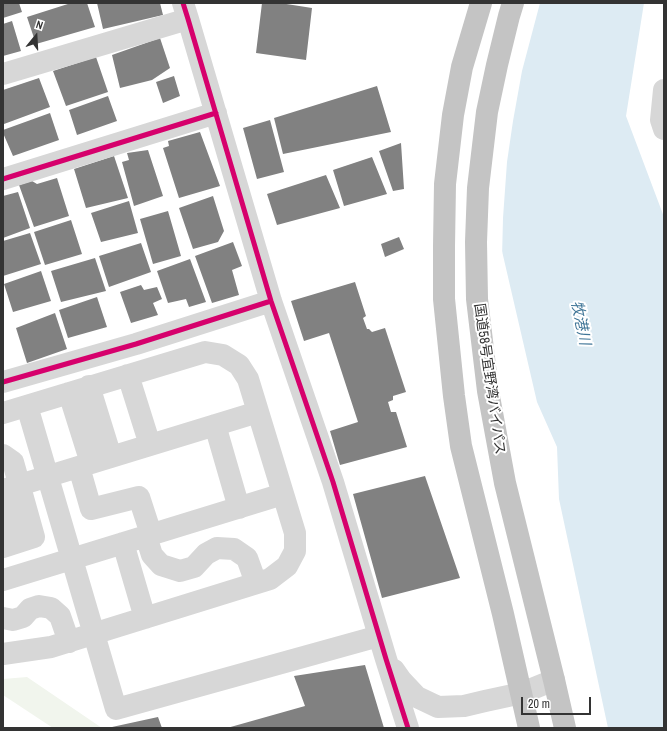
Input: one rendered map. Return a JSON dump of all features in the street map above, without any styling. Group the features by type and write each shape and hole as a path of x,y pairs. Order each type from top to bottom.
{"highway":[{"path":"481,3 462,67 453,115 445,184 444,299 454,396 461,446 522,692 529,728"},
{"name":"国道58号宜野湾バイパス","path":"513,3 487,112 478,188 476,242 477,299 488,390 505,483 565,728"}],"street":[{"path":"3,74 185,11 271,301 333,482 408,728"},
{"path":"663,123 664,90"},
{"path":"3,178 216,113"},
{"path":"3,382 136,344 271,301"},
{"path":"3,413 205,352 223,354 239,365 248,379 295,533 295,551 287,566 270,579 69,642 51,647 3,654"},
{"path":"128,375 150,445"},
{"path":"89,386 93,462 91,510 139,497 149,535 152,555 162,565 180,571 194,567 206,554 217,548 234,549 247,558 256,583"},
{"path":"69,393 90,427"},
{"path":"27,406 116,709 379,636"},
{"path":"12,487 258,412"},
{"path":"215,425 239,508"},
{"path":"3,455 13,462 12,487 34,537 3,548"},
{"path":"3,579 283,494"},
{"path":"3,498 12,526 3,529"},
{"path":"123,543 127,583 145,618"},
{"path":"3,618 13,620 23,617 30,610 39,606 51,608 60,616 69,642"},
{"path":"386,659 401,680 417,697 438,707 464,706 522,692 554,680"}],"shaded area":[{"path":"27,677 102,728 53,728 3,695 3,679"}],"water":[{"name":"牧港川","path":"452,3 644,3 626,116 664,217 664,728 608,728 559,499 557,447 537,402 454,44 457,19"}],"pier":[{"path":"452,3 540,3 522,71 513,121 507,162 502,258 452,44 455,19 451,8"}],"building":[{"path":"3,3 19,3 22,12 3,18"},
{"path":"71,3 87,3 95,27 36,44 27,17"},
{"path":"97,3 160,3 163,15 103,29"},
{"path":"262,3 280,3 312,8 306,60 256,53"},
{"path":"12,21 21,51 3,56 3,24"},
{"path":"160,38 170,68 152,80 120,88 112,55"},
{"path":"96,57 108,92 66,106 53,71"},
{"path":"174,76 180,96 163,103 156,82"},
{"path":"39,78 50,107 4,124 3,90"},
{"path":"377,86 391,132 283,154 274,118"},
{"path":"108,96 117,121 77,135 69,110"},
{"path":"50,113 59,140 13,156 3,130"},
{"path":"270,120 284,172 257,179 243,128"},
{"path":"200,132 220,186 179,198 163,148 169,146 168,141"},
{"path":"401,143 404,189 393,191 379,151"},
{"path":"148,150 163,196 134,206 122,162 129,160 127,153"},
{"path":"114,156 128,198 86,208 74,169"},
{"path":"372,157 387,194 344,206 333,170"},
{"path":"326,175 340,208 277,225 267,194"},
{"path":"57,178 69,216 34,227 19,185 32,181 37,184"},
{"path":"18,192 30,228 3,238 3,196"},
{"path":"213,196 224,231 218,242 193,249 179,208"},
{"path":"129,201 138,233 101,242 91,213"},
{"path":"168,211 181,256 153,264 140,219"},
{"path":"71,220 82,254 45,265 34,232"},
{"path":"30,233 41,264 3,276 3,241"},
{"path":"399,237 404,249 385,257 381,244"},
{"path":"233,242 242,266 232,270 239,295 212,303 195,256"},
{"path":"141,243 151,272 109,287 99,256"},
{"path":"95,258 106,291 61,302 51,271"},
{"path":"190,259 206,302 189,307 186,299 168,303 157,271"},
{"path":"41,271 51,301 13,312 4,284"},
{"path":"355,282 366,316 363,318 367,329 372,332 385,328 406,392 393,396 393,400 388,402 391,412 396,412 407,447 340,465 330,431 358,422 329,333 304,341 291,301"},
{"path":"141,285 144,290 157,287 162,299 153,303 158,315 131,323 120,292"},
{"path":"97,297 107,327 68,338 59,310"},
{"path":"55,313 67,349 27,363 16,328"},
{"path":"425,476 460,578 382,598 353,494"},
{"path":"365,665 384,728 227,728 305,706 294,676"},
{"path":"158,717 162,728 112,727"}],"cycle path":[{"path":"183,3 271,301 333,482 408,728"},
{"path":"3,179 216,113"},
{"path":"3,382 136,344 271,301"}]}
